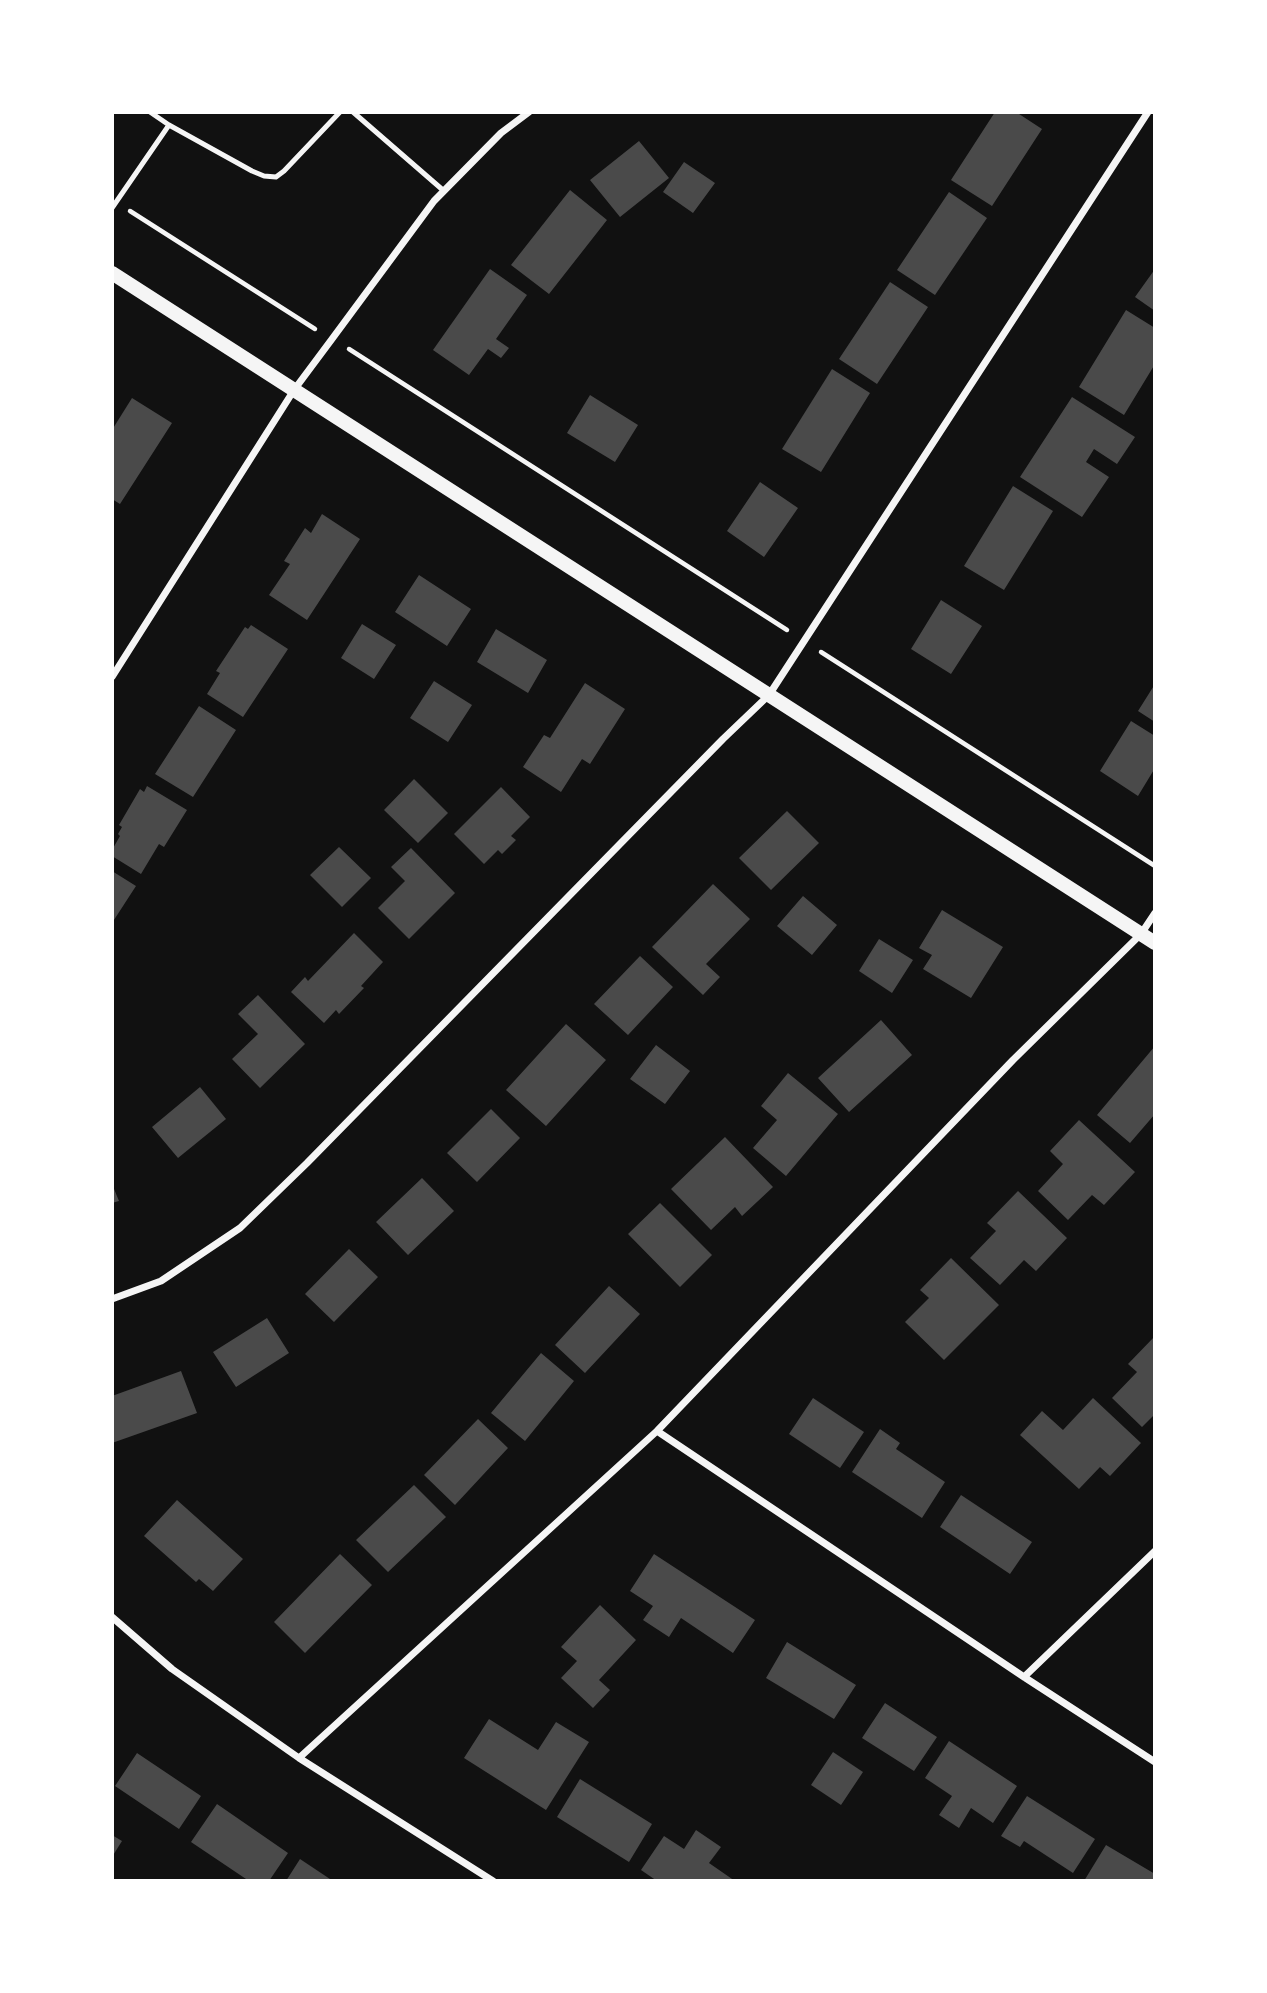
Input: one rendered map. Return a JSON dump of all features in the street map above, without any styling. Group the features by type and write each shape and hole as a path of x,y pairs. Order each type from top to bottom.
{"main road":[{"path":"112,273 1155,943"}],"street":[{"path":"112,677 294,390 434,201 501,134 529,112"},
{"path":"112,1299 161,1281 240,1228 769,695 1148,112"},
{"path":"299,1758 657,1431 1013,1060 1141,934 1155,913"},
{"path":"657,1431 1024,1678 1155,1762"},
{"path":"1024,1678 1155,1551"},
{"path":"112,1617 172,1669 299,1758 493,1881"}],"lane":[{"path":"150,112 252,171 276,177 340,112"},
{"path":"353,112 444,191"},
{"path":"114,205 169,125"}],"path":[{"path":"114,205 332,339 1155,866"}],"building":[{"path":"995,112 1016,112 1042,129 992,206 951,180"},
{"path":"639,141 669,178 620,217 590,180"},
{"path":"684,162 715,183 693,213 663,192"},
{"path":"570,190 607,220 549,294 511,265"},
{"path":"949,192 987,218 935,295 897,270"},
{"path":"490,269 527,295 496,339 509,348 501,358 488,349 469,375 433,350"},
{"path":"1155,269 1155,311 1135,297"},
{"path":"890,282 928,307 877,384 839,359"},
{"path":"1126,310 1155,328 1155,364 1124,415 1079,387"},
{"path":"832,369 870,393 821,472 782,449"},
{"path":"590,395 638,425 615,462 567,433"},
{"path":"1072,397 1135,437 1117,464 1094,449 1086,462 1109,477 1082,517 1020,477"},
{"path":"132,398 172,423 120,504 112,499 112,430"},
{"path":"760,482 798,508 764,557 727,531"},
{"path":"1013,486 1053,511 1004,590 964,566"},
{"path":"322,514 360,539 307,620 269,595 290,564 284,561 305,528 311,533"},
{"path":"419,575 471,609 447,646 395,612"},
{"path":"941,600 982,626 951,674 911,649"},
{"path":"362,624 396,645 374,679 341,658"},
{"path":"251,625 288,649 243,717 207,694 220,673 216,671 245,627 248,629"},
{"path":"496,629 547,660 528,693 477,662"},
{"path":"434,681 472,705 448,742 410,718"},
{"path":"585,683 625,709 590,764 582,759 561,792 523,767 544,735 550,738"},
{"path":"1155,684 1155,722 1138,711"},
{"path":"199,706 236,730 193,797 155,774"},
{"path":"1131,721 1155,736 1155,768 1138,796 1100,771"},
{"path":"414,779 448,813 418,843 384,810"},
{"path":"147,786 187,810 164,847 159,844 141,874 112,856 112,850 120,836 118,834 122,827 119,825 140,789 144,792"},
{"path":"501,787 530,817 511,836 516,840 502,854 498,850 484,864 454,834"},
{"path":"787,811 819,843 771,890 739,858"},
{"path":"339,847 371,878 342,907 310,875"},
{"path":"411,848 455,893 409,939 378,908 405,881 391,867"},
{"path":"112,871 136,886 112,923"},
{"path":"713,884 750,919 706,964 720,977 703,995 652,947"},
{"path":"803,896 837,925 812,955 777,926"},
{"path":"942,910 1003,947 971,998 923,969 932,955 919,948"},
{"path":"354,933 383,962 361,986 364,988 339,1014 336,1010 324,1023 291,992 305,977 308,981"},
{"path":"879,939 913,960 892,993 859,971"},
{"path":"640,956 673,987 628,1035 594,1004"},
{"path":"258,995 305,1044 260,1088 232,1059 258,1034 238,1014"},
{"path":"881,1020 912,1055 849,1112 818,1078"},
{"path":"566,1024 606,1060 546,1126 506,1090"},
{"path":"656,1045 690,1071 665,1104 630,1079"},
{"path":"1155,1046 1155,1114 1130,1143 1097,1115"},
{"path":"788,1073 838,1114 786,1176 753,1148 777,1120 761,1106"},
{"path":"200,1087 226,1119 178,1158 152,1127"},
{"path":"491,1109 520,1138 477,1182 447,1153"},
{"path":"1079,1120 1135,1172 1104,1205 1092,1195 1068,1220 1038,1191 1063,1164 1050,1151"},
{"path":"725,1137 773,1187 742,1216 735,1207 711,1230 671,1189"},
{"path":"422,1178 454,1211 408,1255 376,1222"},
{"path":"112,1184 119,1201 112,1203"},
{"path":"1018,1191 1067,1238 1036,1271 1024,1260 1000,1285 970,1258 996,1231 987,1223"},
{"path":"660,1203 712,1255 680,1287 628,1234"},
{"path":"349,1249 378,1277 334,1322 305,1294"},
{"path":"951,1258 999,1305 944,1360 905,1322 929,1298 920,1290"},
{"path":"609,1286 640,1314 585,1373 555,1345"},
{"path":"267,1318 289,1353 236,1387 213,1352"},
{"path":"1155,1336 1155,1414 1142,1427 1112,1398 1137,1372 1128,1364"},
{"path":"541,1353 574,1381 525,1441 491,1413"},
{"path":"181,1371 197,1413 112,1443 112,1396"},
{"path":"813,1398 864,1432 840,1468 789,1434"},
{"path":"1093,1398 1141,1443 1110,1476 1100,1467 1079,1489 1020,1435 1042,1411 1063,1430"},
{"path":"478,1419 508,1448 455,1505 424,1475"},
{"path":"880,1429 900,1443 896,1449 945,1482 922,1518 852,1472"},
{"path":"414,1485 446,1517 388,1572 356,1540"},
{"path":"961,1495 1032,1542 1010,1574 940,1527"},
{"path":"177,1500 243,1559 213,1591 199,1579 196,1582 144,1536"},
{"path":"340,1554 372,1585 305,1653 274,1622"},
{"path":"654,1554 755,1620 733,1653 681,1618 669,1637 643,1620 653,1606 630,1591"},
{"path":"600,1605 636,1640 599,1680 610,1690 593,1708 561,1678 577,1661 561,1647"},
{"path":"787,1642 856,1685 834,1719 766,1678"},
{"path":"885,1703 937,1737 914,1771 862,1738"},
{"path":"489,1719 538,1750 556,1722 589,1742 546,1810 464,1758"},
{"path":"949,1741 1017,1786 993,1823 971,1808 959,1828 939,1815 952,1796 925,1778"},
{"path":"833,1752 863,1772 841,1805 811,1785"},
{"path":"137,1753 201,1796 179,1829 115,1786"},
{"path":"580,1779 652,1824 629,1862 557,1817"},
{"path":"1027,1796 1095,1839 1073,1873 1024,1841 1020,1847 1001,1836"},
{"path":"217,1804 288,1853 269,1881 249,1881 191,1842"},
{"path":"696,1830 721,1847 709,1863 735,1881 657,1881 641,1870 664,1836 684,1849"},
{"path":"112,1835 122,1841 112,1857"},
{"path":"1106,1845 1155,1874 1155,1881 1084,1881"},
{"path":"300,1859 333,1881 286,1881"}]}
